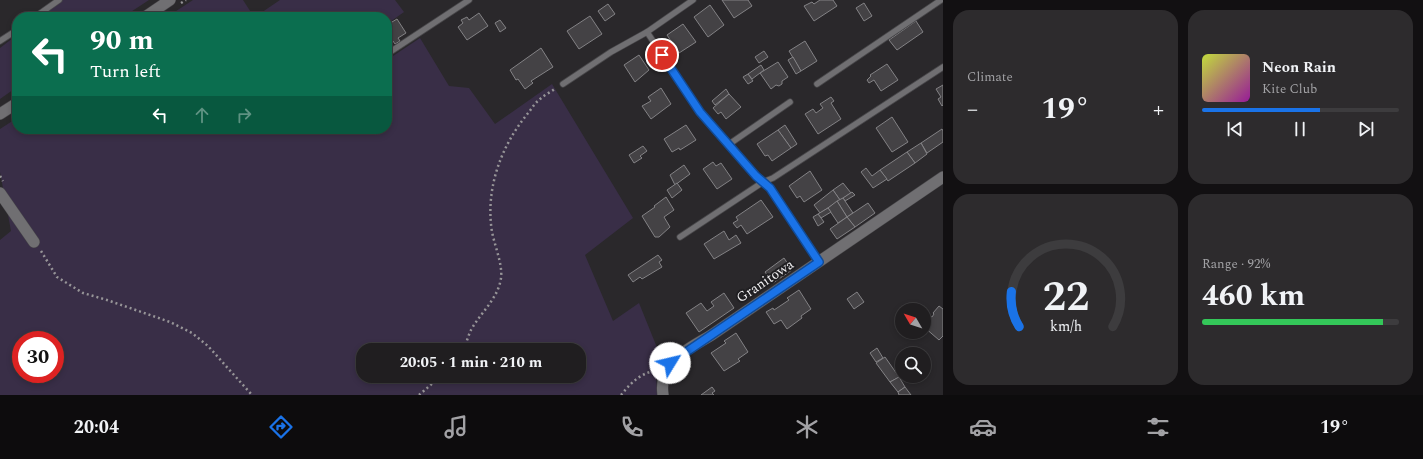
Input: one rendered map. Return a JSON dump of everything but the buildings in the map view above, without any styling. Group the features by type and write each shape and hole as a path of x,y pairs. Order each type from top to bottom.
{"street":[{"path":"152,12 170,0"},
{"path":"0,114 12,106"},
{"name":"Granitowa","path":"665,371 670,363 679,356 943,177"},
{"path":"0,193 34,242"},
{"path":"663,395 665,371"}],"lane":[{"path":"42,12 58,0"},
{"path":"392,51 469,0"},
{"path":"563,84 611,52 647,32 693,0"},
{"path":"817,84 941,0"},
{"path":"647,32 700,112 756,176 770,188 819,262"},
{"path":"0,41 12,33"},
{"path":"680,237 943,67"},
{"path":"728,145 790,102"}],"path":[{"path":"466,343 471,329 493,299 499,287 501,276 491,224 493,184 498,164 505,147 519,123 538,100 563,84"},
{"path":"34,242 57,277 83,293 170,322 192,333 208,346 251,395"},
{"path":"621,395 631,382 639,376 653,370 665,371"},
{"path":"419,395 433,383"}],"shaded area":[{"path":"62,0 149,0 131,12 46,12"},
{"path":"193,0 243,0 251,12 175,12"},
{"path":"280,0 395,0 404,12 392,20 392,12 262,12"},
{"path":"420,38 449,86 469,88 495,124 552,84 633,218 585,255 613,321 639,303 658,350 656,371 657,395 0,395 0,240 11,231 0,172 0,129 12,121 12,134 392,134 392,57"},
{"path":"12,39 12,91 0,99 0,48"}],"route":[{"path":"662,55 700,112 756,176 770,188 819,262 670,363"}]}
